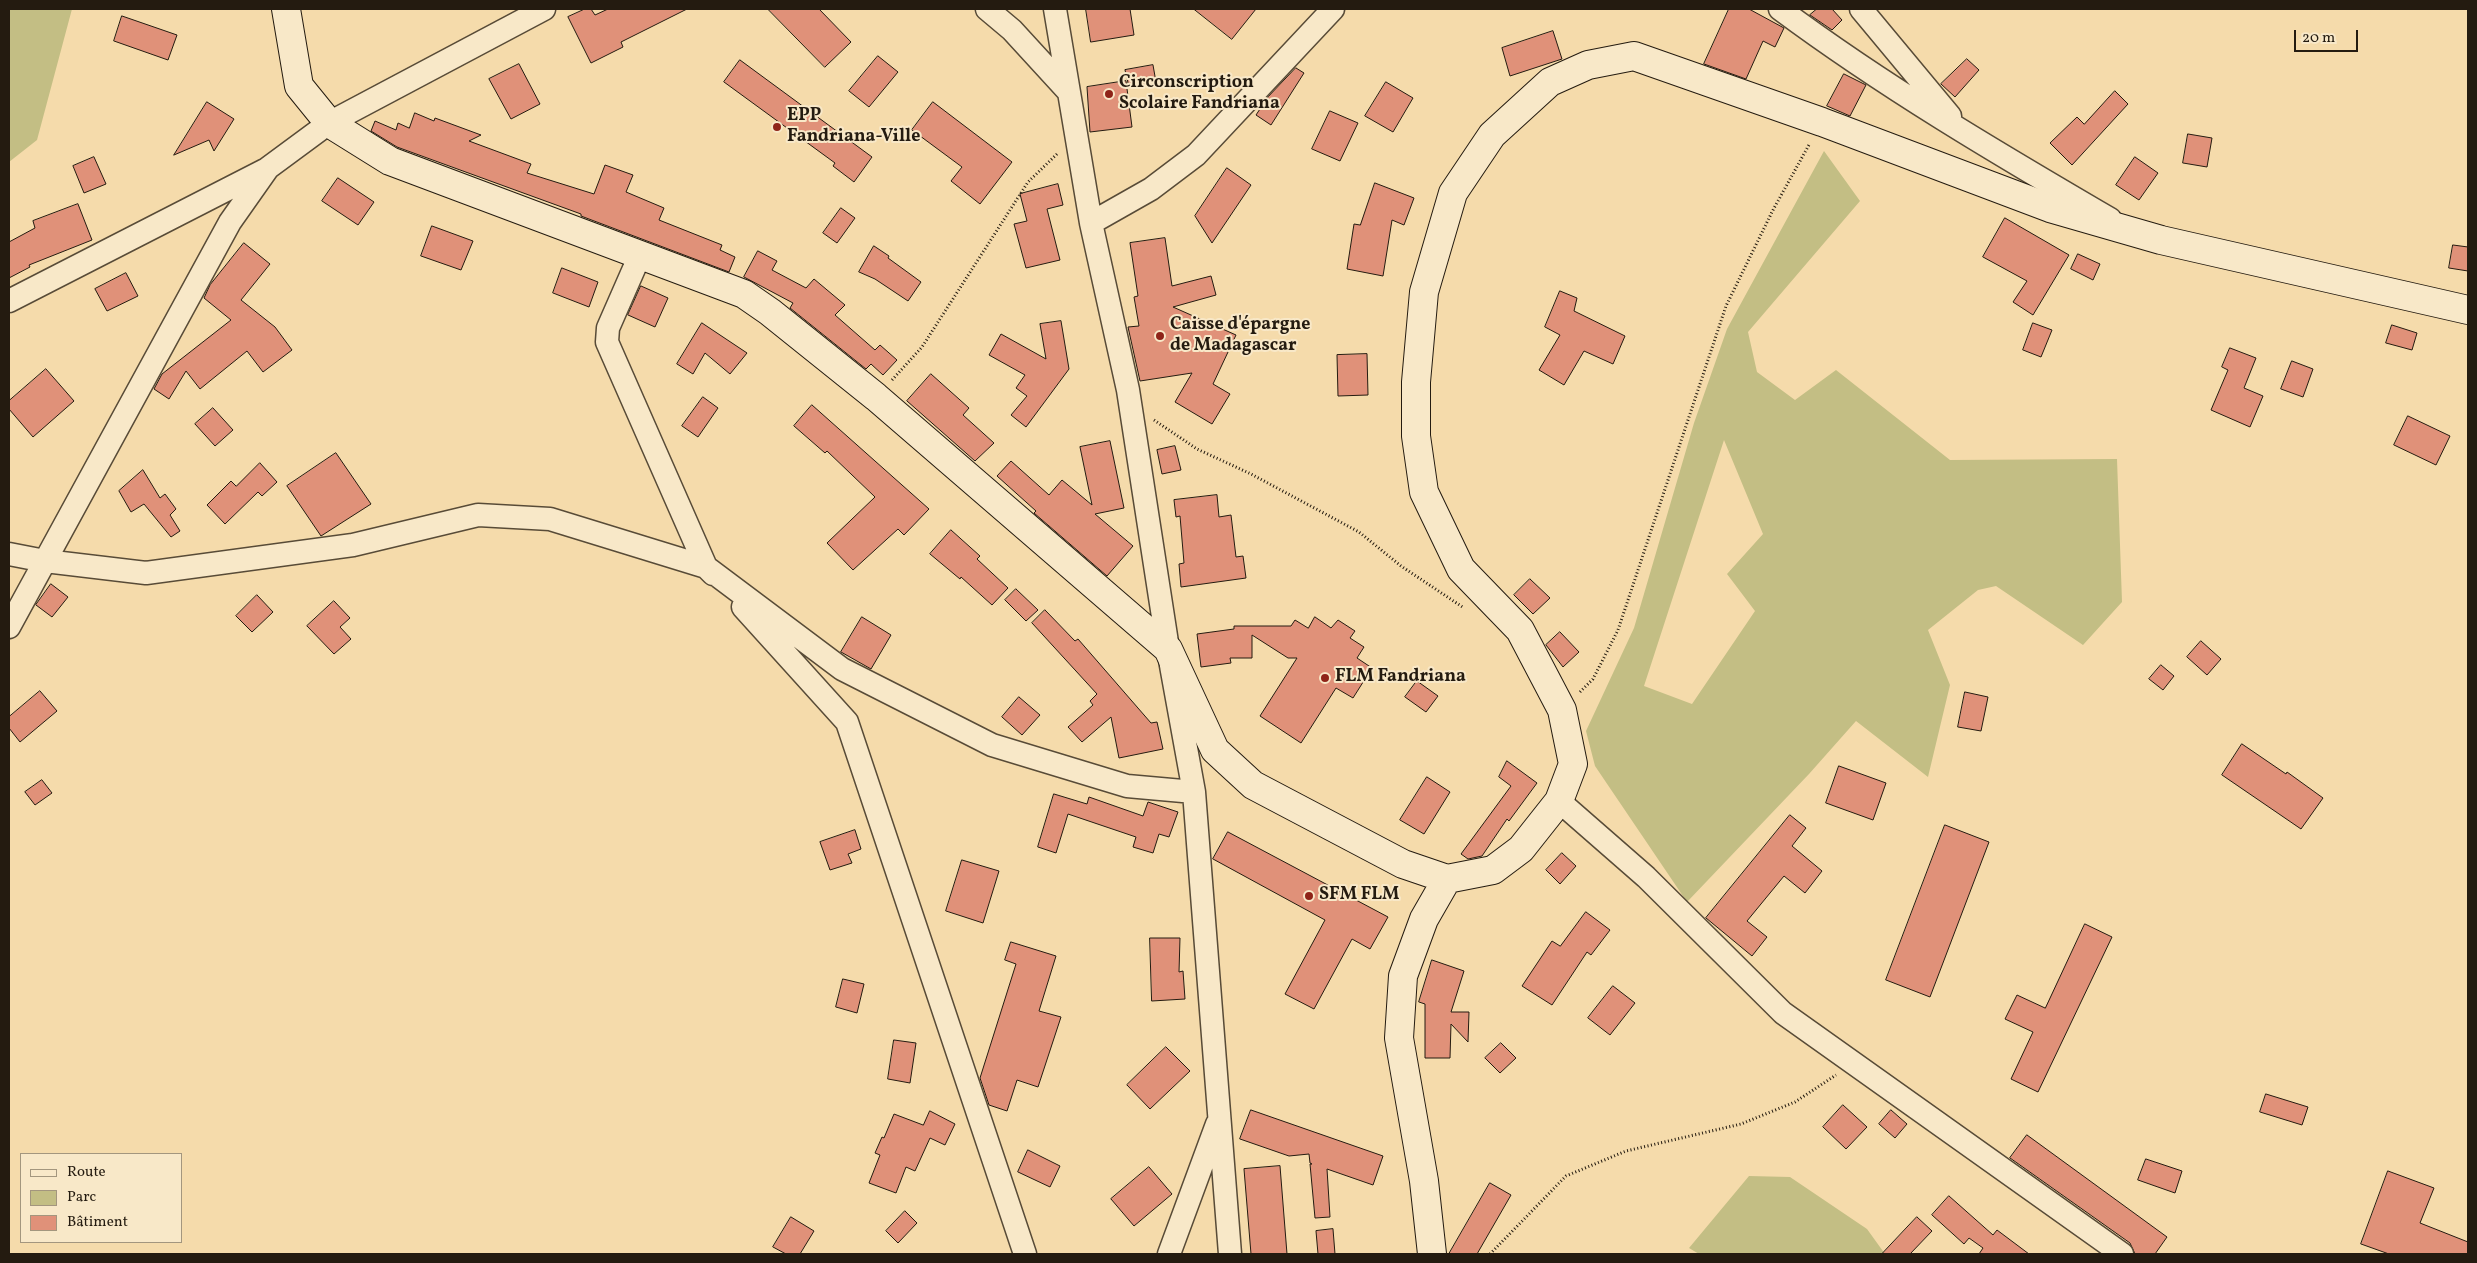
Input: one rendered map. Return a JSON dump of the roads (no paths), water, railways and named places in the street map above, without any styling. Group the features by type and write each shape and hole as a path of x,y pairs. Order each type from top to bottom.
{"main road":[{"path":"286,9 299,86 329,122 390,161 744,294 770,312 876,397 1168,649 1215,750 1253,785 1403,864 1447,879 1493,870 1521,849 1558,801 1573,764 1562,710 1520,630 1461,568 1424,492 1416,436 1416,382 1424,292 1453,193 1492,135 1550,82 1588,65 1634,56 1822,122 2050,208 2133,232 2468,310"},
{"path":"1432,1254 1424,1182 1399,1038 1403,976 1424,919 1447,879"}],"street":[{"path":"9,301 268,168 329,122 544,9"},
{"path":"986,9 1012,30 1067,90"},
{"path":"1055,9 1067,90 1091,223 1128,390 1168,649 1194,792 1230,1254"},
{"path":"1091,223 1152,189 1196,155 1333,9"},
{"path":"1780,9 1827,44 1965,134 2133,232"},
{"path":"1861,9 1965,134"},
{"path":"9,627 230,222 268,168"},
{"path":"640,255 608,328 607,342 706,567 847,722 1025,1254"},
{"path":"9,554 45,561 146,573 353,545 478,515 550,519 706,567 842,669 992,745 1127,786 1194,792"},
{"path":"1558,801 1646,877 1783,1012 2122,1254"},
{"path":"1169,1254 1220,1116"}],"place":[{"name":"Circonscription Scolaire Fandriana","path":"1109,94"},
{"name":"EPP Fandriana-Ville","path":"777,127"},
{"name":"Caisse d'épargne de Madagascar","path":"1160,336"},
{"name":"FLM Fandriana","path":"1325,678"},
{"name":"SFM FLM","path":"1309,896"}]}
